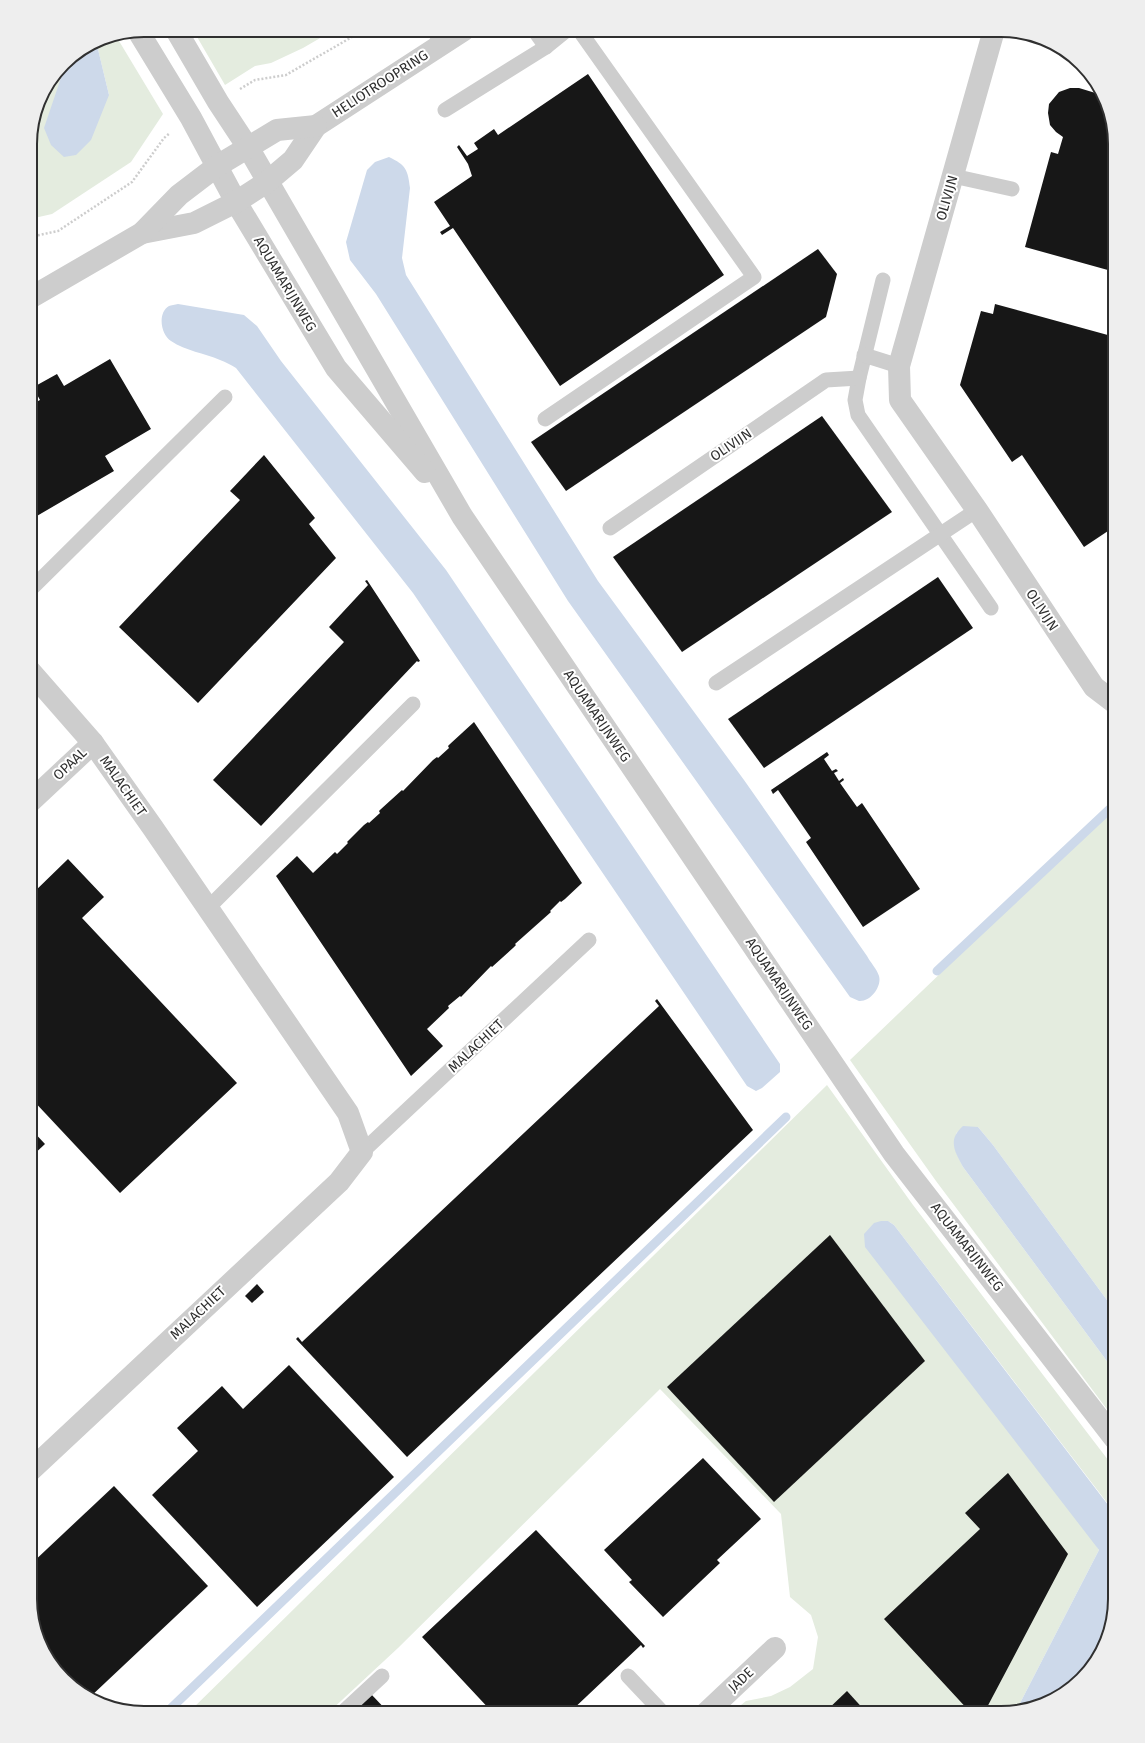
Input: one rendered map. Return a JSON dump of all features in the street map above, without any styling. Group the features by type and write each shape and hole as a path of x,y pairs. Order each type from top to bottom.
{"street":[{"name":"AQUAMARIJNWEG","path":"142,37 191,118 236,202 336,368 462,516"},
{"name":"AQUAMARIJNWEG","path":"180,37 218,102 249,149 462,516 894,1154 1108,1429"},
{"name":"HELIOTROOPRING","path":"142,233 194,223 236,202 268,182 293,160 316,126 440,37"},
{"name":"OLIVIJN","path":"992,37 899,366 900,400 977,510 1094,687 1108,698"},
{"name":"HELIOTROOPRING","path":"142,233 179,195 218,166 249,149 277,130 316,126"},
{"path":"37,294 142,233"},
{"name":"MALACHIET","path":"37,679 93,743 208,908 348,1113 362,1152 340,1182 37,1464"},
{"name":"OPAAL","path":"37,795 93,743"},
{"name":"JADE","path":"713,1706 775,1648"}],"lane":[{"path":"539,37 546,47"},
{"path":"445,110 546,47 558,37"},
{"path":"545,419 754,277 584,37"},
{"path":"953,176 1012,189"},
{"path":"882,280 855,400 858,415 991,608"},
{"path":"864,355 899,366"},
{"name":"OLIVIJN","path":"610,528 826,380 859,378"},
{"path":"37,583 225,397"},
{"path":"716,683 977,510"},
{"path":"208,908 413,704"},
{"name":"MALACHIET","path":"362,1152 589,940"},
{"path":"350,1706 382,1676"},
{"path":"628,1676 657,1706"}],"path":[{"path":"218,102 255,80 286,75 352,37"},
{"path":"37,236 58,231 132,182 164,138 191,118"}],"shaded area":[{"path":"197,37 322,37 271,63 255,66 225,85"},
{"path":"119,40 163,114 131,162 52,214 37,217 37,137 45,103 55,85 69,67 109,95 98,48"},
{"path":"1108,813 1108,1301 993,1145 978,1127 957,1132 955,1146 963,1167 1108,1363 1108,1411 936,1181 850,1060"},
{"path":"827,1085 913,1205 1108,1460 1108,1504 894,1225 888,1221 1099,1550 1020,1704 1001,1706 740,1706 746,1701 771,1696 790,1687 813,1669 818,1637 811,1615 790,1597 781,1514 660,1389 398,1648 336,1706 195,1706"}],"water":[{"path":"98,48 109,95 91,140 76,155 64,157 51,145 44,128 62,76 73,64"},
{"path":"389,157 403,166 407,172 410,188 402,258 406,275 598,581 744,780 875,968 879,976 879,984 875,993 868,999 859,1001 850,997 568,601 376,294 350,260 346,242 367,170 375,162"},
{"path":"178,304 244,315 257,326 281,361 446,570 780,1064 780,1072 762,1088 756,1091 747,1086 413,593 236,368 222,361 183,347 171,341 165,334 162,319 165,309 169,306"},
{"path":"963,1126 978,1127 993,1145 1108,1301 1108,1363 963,1167 954,1146 955,1136"},
{"path":"888,1221 894,1225 1108,1505 1108,1599 1107,1613 1100,1640 1094,1652 1077,1675 1054,1692 1042,1698 1020,1704 1099,1550 865,1247 864,1234 874,1223"}],"building":[{"path":"588,74 724,275 560,386 453,228 442,235 440,232 450,226 434,202 472,176 468,164 457,147 459,145 467,156 478,149 474,143 494,129 498,135"},
{"path":"1070,88 1079,88 1095,93 1104,116 1108,144 1108,270 1025,247 1051,152 1058,154 1063,137 1050,125 1048,113 1049,104 1059,92"},
{"path":"818,249 837,274 826,317 566,491 531,442"},
{"path":"995,304 1108,335 1108,531 1084,547 1022,455 1012,462 960,385 981,311 993,314"},
{"path":"110,359 151,429 105,456 114,471 37,516 37,402 40,400 37,394 37,385 57,374 64,386"},
{"path":"822,416 892,512 682,652 613,557"},
{"path":"264,455 315,518 309,524 336,558 198,703 119,627 240,500 230,491"},
{"path":"938,577 973,628 764,768 728,719"},
{"path":"367,580 420,661 417,661 261,826 213,780 344,642 329,627 368,585 365,581"},
{"path":"474,722 582,883 565,899 561,902 560,901 550,911 551,912 515,944 516,945 513,948 492,967 491,966 461,997 460,996 448,1006 449,1008 427,1029 443,1046 411,1076 276,876 297,856 313,873 335,852 337,854 364,825 368,822 369,823 380,813 379,811 381,809 402,790 403,791 433,760 437,757 438,758 449,748 448,746"},
{"path":"827,752 829,755 824,759 832,771 836,769 838,771 834,773 839,781 843,778 844,780 840,783 857,807 862,803 920,889 863,927 806,842 811,838 778,790 773,794 771,790"},
{"path":"68,859 104,897 82,918 237,1083 120,1193 37,1104 37,889"},
{"path":"657,999 753,1130 407,1457 296,1339 298,1337 302,1342 659,1006 655,1001"},
{"path":"37,1135 45,1144 37,1151"},
{"path":"830,1235 925,1361 774,1502 667,1387"},
{"path":"257,1284 264,1292 252,1303 245,1296"},
{"path":"289,1365 394,1477 257,1607 152,1495 198,1451 177,1428 222,1386 243,1409"},
{"path":"703,1458 761,1519 717,1560 720,1563 663,1617 629,1582 632,1580 604,1550"},
{"path":"1008,1473 1068,1554 988,1706 965,1706 884,1619 980,1529 965,1513"},
{"path":"114,1486 208,1586 94,1693 68,1675 51,1652 45,1640 38,1613 37,1558"},
{"path":"536,1530 645,1646 643,1648 641,1645 576,1706 486,1706 422,1637"},
{"path":"847,1691 861,1706 831,1706"},
{"path":"371,1694 382,1706 358,1706"}],"waterway":[{"path":"937,971 1108,811"},
{"path":"173,1706 786,1117"}]}
